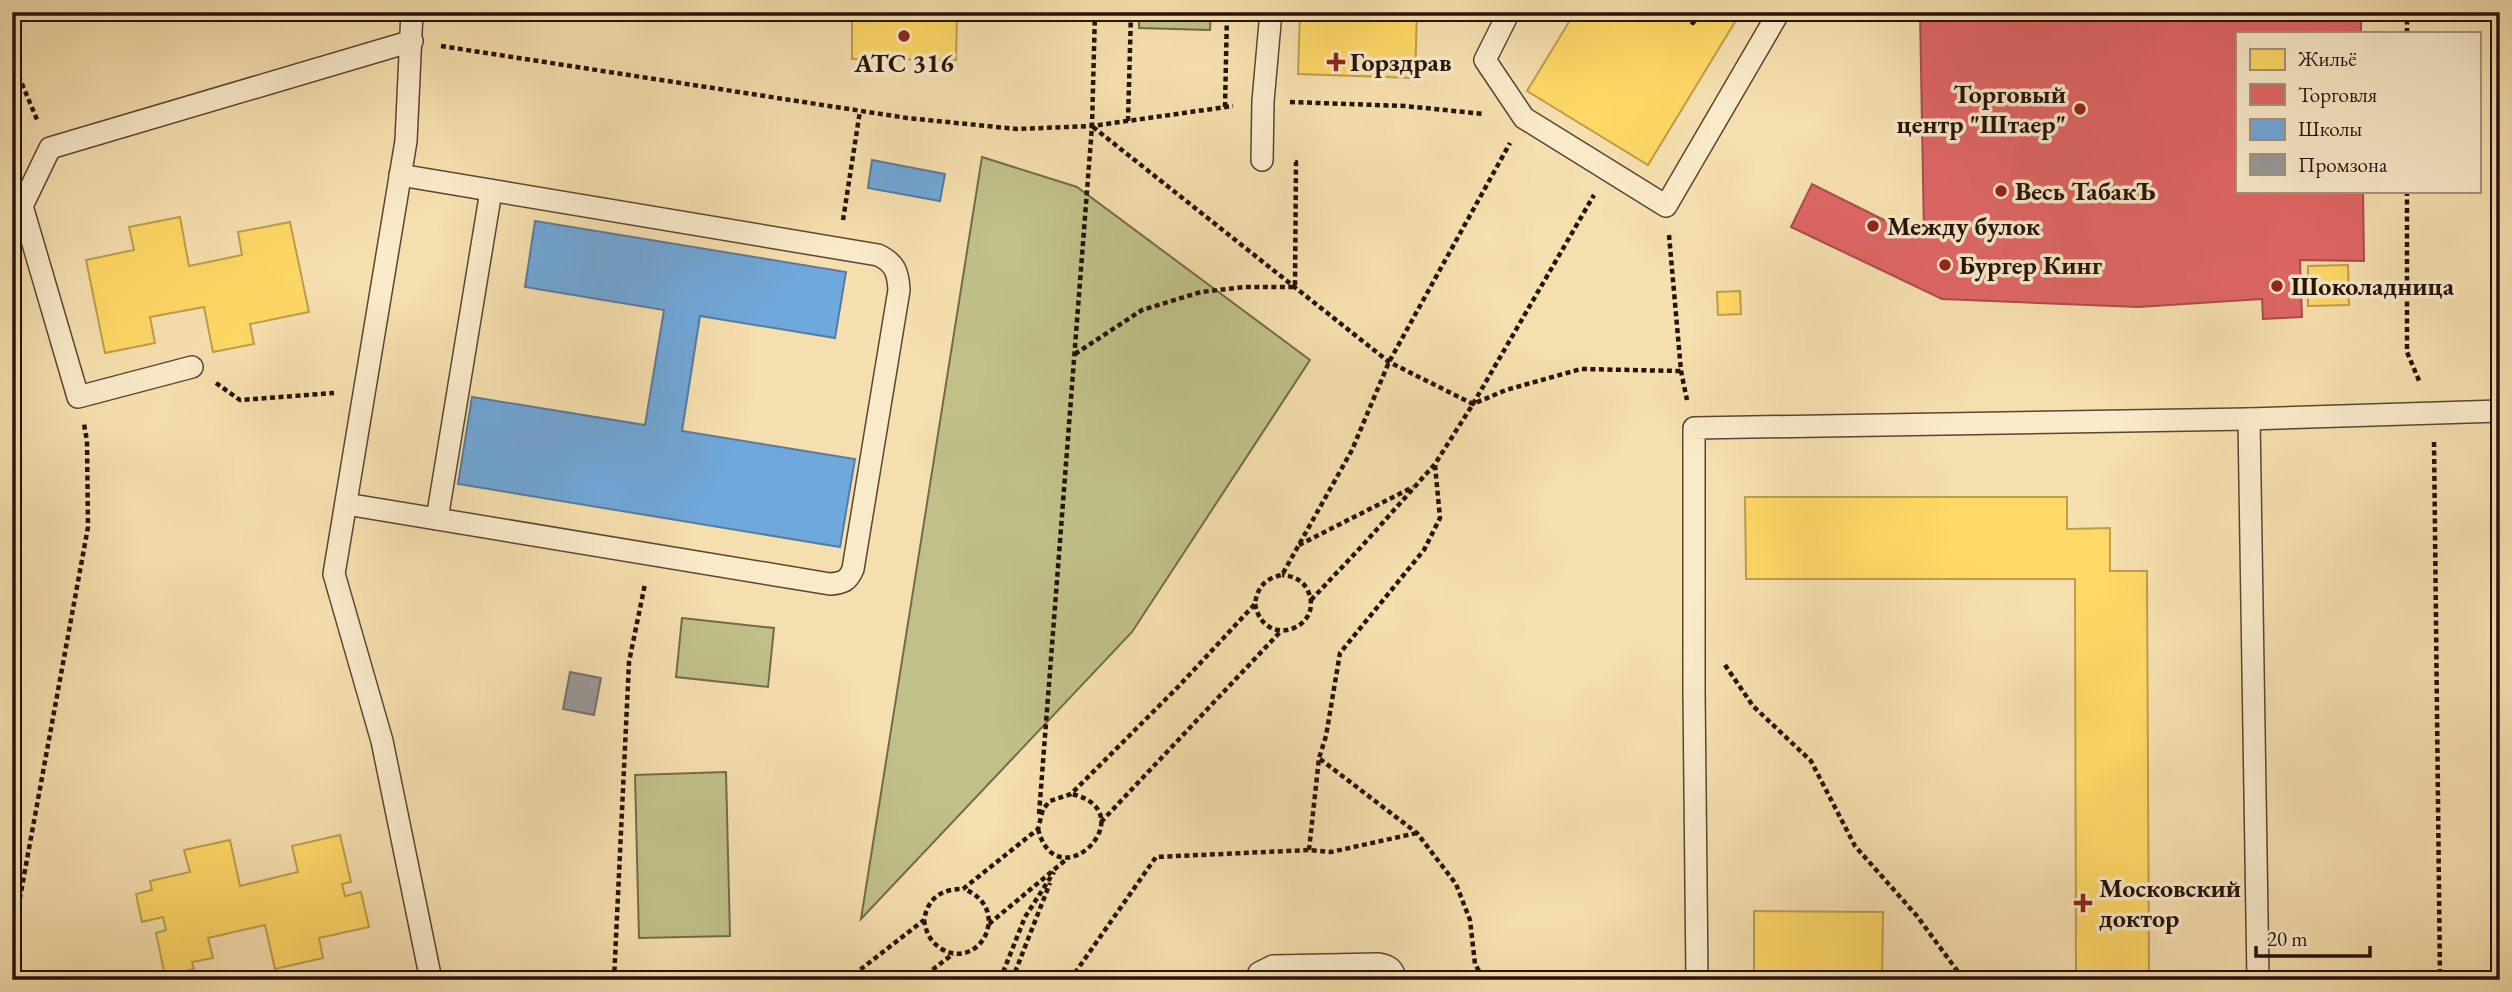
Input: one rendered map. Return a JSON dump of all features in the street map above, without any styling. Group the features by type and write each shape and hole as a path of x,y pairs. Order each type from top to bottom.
{"lane":[{"path":"412,12 406,141 334,574 382,741 431,980"},
{"path":"1262,160 1263,101 1271,12"},
{"path":"1509,12 1485,60 1524,118 1666,206 1779,12"},
{"path":"192,367 78,397 22,206 50,148 412,41"},
{"path":"346,504 830,584 842,583 849,578 853,569 899,290 898,272 889,260 878,255 400,176"},
{"path":"436,519 491,191"},
{"path":"1697,980 1693,692 1694,428 2249,419 2500,411"},
{"path":"2249,419 2258,980"},
{"path":"1256,980 1259,973 1273,966 1379,964 1388,965 1394,971 1396,980"}],"path":[{"path":"1071,794 1088,800 1099,813 1101,822 1096,842 1080,856 1069,857 1060,856 1045,846 1038,829 1092,126 1095,12"},
{"path":"1128,121 1131,12"},
{"path":"1225,107 1227,12"},
{"path":"1677,12 1693,23 1700,12"},
{"path":"2407,12 2407,32"},
{"path":"412,41 907,118 1017,129 1092,126 1263,101 1405,106 1524,118 1390,362 1352,450 1282,575"},
{"path":"12,60 50,148"},
{"path":"838,248 860,111"},
{"path":"1092,126 1390,362 1473,404 1506,390 1581,369 1681,371"},
{"path":"1262,160 1296,162 1295,287"},
{"path":"1311,600 1435,464 1473,404 1608,170"},
{"path":"2407,192 2407,352 2433,413 2440,980"},
{"path":"1666,206 1681,371 1694,428"},
{"path":"1074,355 1142,310 1201,292 1244,287 1295,287"},
{"path":"192,367 240,400 316,394"},
{"path":"12,941 88,527 87,440 78,397"},
{"path":"1308,850 1319,758 1326,736 1340,653 1424,550 1440,518 1435,464"},
{"path":"1298,545 1415,486"},
{"path":"614,980 629,662 651,554"},
{"path":"1282,575 1298,579 1309,592 1311,610 1306,618 1291,630 1281,631 1266,626 1256,612 1255,604 1259,587 1273,577 1282,575"},
{"path":"1039,818 1043,808 1051,801 1071,794 1178,687 1255,604"},
{"path":"1101,822 1281,631"},
{"path":"1723,661 1753,706 1811,761 1854,846 1917,916 1964,980"},
{"path":"1319,758 1417,833 1456,884 1470,920 1475,964 1484,980"},
{"path":"1038,829 963,888 941,892 932,899 926,909 925,920 930,938 944,951 963,953 973,949 981,942 989,924 1069,857"},
{"path":"1070,980 1156,857 1308,850 1331,852 1417,833"},
{"path":"1000,980 1025,918 1054,872"},
{"path":"1012,980 1054,872"},
{"path":"963,888 986,905 989,924"},
{"path":"847,980 925,920"},
{"path":"919,980 953,953"}],"green space":[{"path":"1139,12 1211,12 1210,30 1139,28"},
{"path":"982,157 1077,187 1310,360 1132,632 861,919"},
{"path":"682,618 774,628 768,687 676,677"},
{"path":"726,772 730,936 639,938 635,775"}],"building: Жильё":[{"name":"АТС 316","path":"852,12 957,12 956,60 852,59"},
{"path":"1300,12 1417,12 1415,78 1298,74"},
{"path":"1575,12 1741,12 1648,165 1527,91"},
{"path":"180,217 189,266 242,255 238,232 290,222 309,312 250,324 254,344 213,352 204,307 150,317 155,343 105,353 86,260 134,250 129,227"},
{"path":"2348,265 2349,305 2308,306 2308,266"},
{"path":"1740,291 1741,314 1718,315 1717,292"},
{"path":"1745,497 2067,497 2067,529 2110,528 2110,571 2147,571 2149,980 2076,980 2075,579 1746,579"},
{"path":"340,835 351,882 342,884 345,896 361,892 369,927 319,938 323,958 275,969 265,925 208,938 213,958 192,962 194,969 165,976 156,933 166,930 163,917 142,922 136,894 152,890 150,881 190,872 184,850 230,840 240,886 298,872 292,846"},
{"path":"1754,911 1883,912 1882,980 1754,980"}],"building: Торговля":[{"name":"Торговый центр \"Штаер\"","path":"1920,12 2361,12 2361,32 2236,32 2236,192 2363,192 2364,261 2300,260 2302,317 2263,319 2262,299 2138,307 1942,299 1791,227 1812,184 1912,234 1924,236"}],"building: Школы":[{"path":"872,160 945,174 940,201 868,188"},
{"path":"535,221 846,272 835,338 700,316 682,431 855,459 840,547 458,484 472,397 645,425 664,310 525,287"}],"building: Промзона":[{"path":"570,672 601,678 594,715 563,709"}],"place":[{"name":"АТС 316","path":"904,36"},
{"name":"Горздрав","path":"1336,62"},
{"name":"Торговый центр \"Штаер\"","path":"2080,109"},
{"name":"Весь ТабакЪ","path":"2001,191"},
{"name":"Между булок","path":"1873,226"},
{"name":"Бургер Кинг","path":"1945,265"},
{"name":"Шоколадница","path":"2277,286"},
{"name":"Московский доктор","path":"2083,903"}]}
